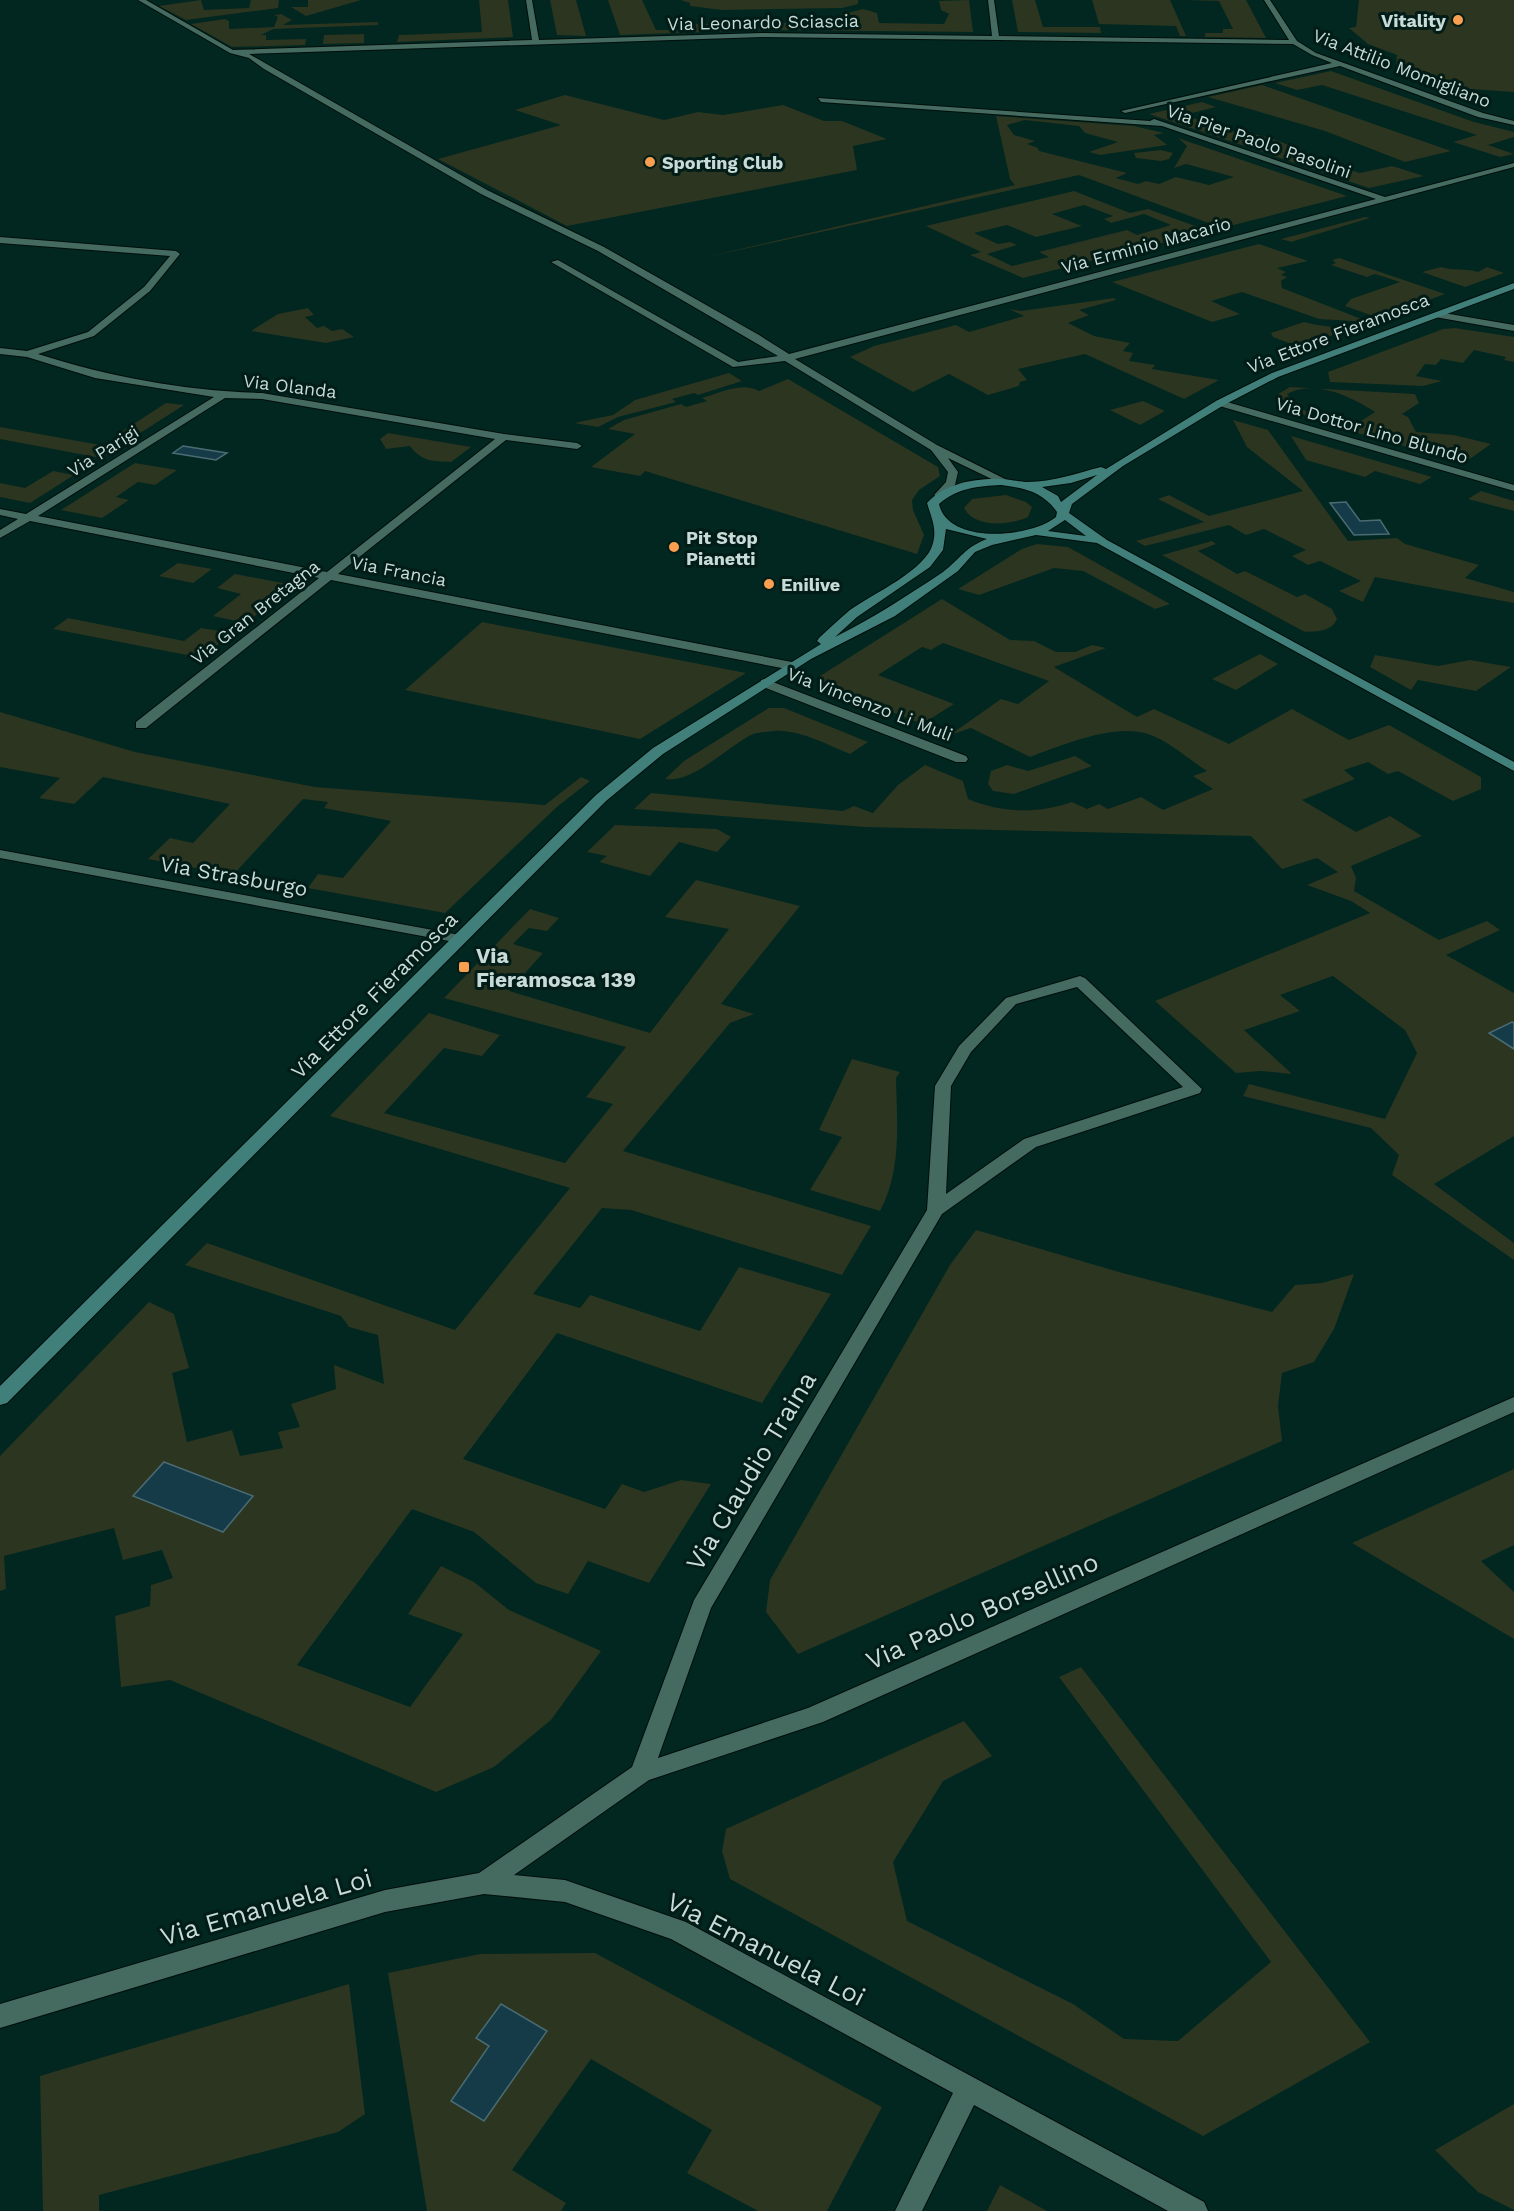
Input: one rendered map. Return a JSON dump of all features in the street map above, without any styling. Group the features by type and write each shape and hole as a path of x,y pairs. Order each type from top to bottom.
{"main road":[{"name":"Via Ettore Fieramosca","path":"1119,464 1220,404 1275,375 1514,286"},
{"path":"1022,485 1071,480 1119,464"},
{"path":"807,656 891,613 954,569 971,550 989,542 1025,535 1054,524 1067,502 1119,464"},
{"path":"1102,542 1062,534 1001,537 964,532 939,519 933,511 933,503 939,495 968,484 1008,483 1022,485 1051,495 1060,503 1062,512 1102,542 1514,767"},
{"path":"807,656 854,614 931,561 942,539 939,519"},
{"name":"Via Ettore Fieramosca","path":"0,1398 602,798 658,751 807,656"}],"street":[{"path":"141,0 232,52 251,56 266,68 484,192 601,249 756,337 786,358 933,447 1008,483"},
{"path":"529,0 536,42"},
{"path":"991,0 996,38"},
{"name":"Via Attilio Momigliano","path":"1267,0 1294,42 1338,64 1481,115 1514,123"},
{"name":"Via Leonardo Sciascia","path":"232,52 762,35 1294,42"},
{"name":"Via Pier Paolo Pasolini","path":"1338,64 1125,111 1383,199"},
{"path":"820,100 1164,124"},
{"name":"Via Erminio Macario","path":"555,262 736,365 786,358 1514,165"},
{"path":"0,240 176,254 147,289 91,334 28,354"},
{"path":"1438,315 1514,328"},
{"name":"Via Olanda","path":"0,351 28,354 95,375 223,395 262,396 577,446"},
{"name":"Via Parigi","path":"0,535 223,395"},
{"name":"Via Dottor Lino Blundo","path":"1220,404 1514,488"},
{"name":"Via Gran Bretagna","path":"141,725 504,436"},
{"path":"933,447 953,472 951,483 939,495"},
{"name":"Via Francia","path":"0,512 792,666"},
{"name":"Via Vincenzo Li Muli","path":"765,682 962,759"},
{"name":"Via Strasburgo","path":"0,854 460,939"},
{"name":"Via Claudio Traina","path":"641,1773 701,1606 936,1210 970,1183 1030,1143 1194,1089 1080,981 1011,1001 965,1049 943,1086 936,1210"},
{"name":"Via Paolo Borsellino","path":"484,1883 641,1773 815,1715 1514,1404"},
{"name":"Via Emanuela Loi","path":"0,2016 385,1901 484,1883 565,1891 678,1930 1195,2211"},
{"path":"908,2211 969,2088"}],"green space":[{"path":"201,0 204,10 249,8 251,0 279,0 278,8 186,20 159,6"},
{"path":"308,0 361,0 306,16 291,7 308,7"},
{"path":"479,0 508,0 513,37 397,42 399,35 482,32"},
{"path":"550,0 576,0 586,36 557,35"},
{"path":"608,0 642,0 656,30 696,30 696,24 853,22 852,15 840,15 863,9 877,13 879,23 944,24 949,14 941,10 939,1 969,0 973,32 761,30 620,35"},
{"path":"680,0 858,0 858,4 842,8 722,10 690,6 690,3"},
{"path":"1012,0 1035,0 1043,27 1100,27 1101,33 1018,32"},
{"path":"1092,0 1170,0 1186,36 1180,36 1176,26 1099,24"},
{"path":"1184,0 1246,0 1266,38 1205,37 1205,33 1223,33 1223,29 1233,29 1219,1"},
{"path":"1359,0 1514,0 1514,92 1427,86 1395,75 1397,55 1368,44 1349,28 1356,27"},
{"path":"281,14 292,20 283,25 378,22 378,25 273,29 261,35 266,35 266,40 306,39 305,45 232,47 191,24 225,19 229,21 229,29 274,27 278,17 274,15"},
{"path":"364,34 364,43 323,44 324,35"},
{"path":"1331,71 1474,122 1514,132 1514,137 1488,145 1514,154 1500,157 1453,142 1477,135 1322,85 1297,90 1275,83"},
{"path":"1262,85 1451,151 1405,162 1325,131 1208,97"},
{"name":"Sporting Club","path":"565,95 664,120 698,112 723,115 783,105 824,121 842,121 887,139 853,146 857,170 567,226 438,159 561,125 515,110"},
{"path":"1202,102 1216,107 1184,115 1244,135 1251,134 1273,139 1302,150 1296,152 1360,173 1392,166 1424,176 1369,188 1149,114"},
{"path":"996,116 1134,126 1164,133 1154,135 1167,145 1100,155 1089,152 1118,142 1085,133 1079,126 1025,120 1007,125 1014,135 1035,141 1027,144 1038,148 1039,151 1127,173 1116,178 1138,184 1146,181 1159,184 1176,177 1209,185 1234,177 1186,164 1174,168 1187,146 1178,138 1347,196 1222,228 1079,175 698,259 1015,185 1010,179"},
{"path":"1161,150 1173,153 1169,159 1161,161 1136,158 1134,153"},
{"path":"1074,191 1130,213 1148,209 1209,231 1023,278 970,255 981,252 926,226","holes":["1084,205 1113,216 1104,219 1111,223 1144,214 1171,225 1137,235 1127,230 1039,252 1049,257 1012,266 987,254 1017,245 1010,242 998,244 974,233 1007,225 1036,237 1082,226 1052,214"]},
{"path":"1365,217 1370,218 1291,242 1281,239"},
{"path":"1259,244 1308,261 1277,268 1286,272 1281,275 1287,277 1281,281 1282,288 1369,322 1319,319 1242,292 1211,301 1240,314 1212,322 1112,282"},
{"path":"1339,258 1445,294 1379,318 1345,306 1351,299 1400,282 1375,274 1367,277 1331,265 1336,263 1332,260"},
{"path":"1441,267 1478,272 1487,267 1504,273 1465,287 1422,272"},
{"path":"1114,298 1116,300 1079,310 1089,315 1068,323 1094,336 1130,343 1123,351 1133,353 1129,361 1155,365 1152,369 1219,380 1184,399 1085,354 1018,369 1027,380 1020,382 1019,386 988,395 949,374 913,392 850,357 874,346 956,325 969,332 1024,316 1009,309 1021,311"},
{"path":"308,308 314,315 305,317 317,328 324,326 332,331 342,329 354,337 326,343 251,331 278,314"},
{"path":"1304,322 1347,330 1299,347 1273,337 1271,333"},
{"path":"1455,328 1514,337 1514,362 1504,360 1506,357 1474,350 1463,363 1441,359 1436,365 1425,364 1416,376 1442,381 1423,386 1330,382 1328,372 1443,329"},
{"path":"729,373 742,381 698,395 694,393 672,399 676,402 618,417 598,427 574,423 613,415 635,400"},
{"path":"788,379 938,467 940,476 919,490 912,500 913,510 924,535 917,554 645,471 640,476 591,467 635,434 608,429 624,420 681,404 686,407 707,401 702,398 731,389 746,387 759,391"},
{"path":"1290,387 1309,388 1287,394 1294,404 1311,414 1307,417 1275,396"},
{"path":"1313,388 1415,394 1419,403 1402,414 1408,417 1416,432 1454,435 1491,444 1464,463 1347,430 1375,412 1344,396"},
{"path":"1143,401 1165,411 1140,425 1110,410"},
{"path":"166,403 184,405 137,435 115,436"},
{"path":"1233,420 1268,430 1348,541 1397,538 1405,544 1479,565 1465,578 1514,592 1514,603 1375,577 1363,602 1339,591 1361,581 1320,561 1308,565 1292,556 1306,550 1264,529 1246,535 1229,525 1145,546 1136,541 1204,522 1158,499 1169,495 1209,516 1303,491 1247,447"},
{"path":"0,427 117,448 101,458 0,439"},
{"path":"388,433 471,447 451,462 433,461 423,458 410,446 386,449 380,439"},
{"path":"1291,436 1432,477 1420,484 1375,471 1365,477 1306,460"},
{"path":"135,463 177,470 155,485 138,482 116,497 129,500 102,518 61,510"},
{"path":"53,471 74,475 30,503 0,497 0,483 25,488"},
{"path":"1481,491 1514,501 1514,511 1468,499"},
{"path":"1006,495 1026,502 1032,507 1028,517 1012,522 985,522 969,515 964,508 972,499"},
{"path":"1212,541 1216,544 1198,551 1237,574 1245,571 1297,597 1305,594 1332,609 1337,619 1324,630 1305,632 1162,555"},
{"path":"1037,544 1068,547 1170,604 1155,609 1083,571 1054,568 979,595 958,589 1022,549"},
{"path":"178,563 212,569 193,583 159,576"},
{"path":"235,574 293,585 246,623 213,616 241,594 217,588"},
{"path":"942,599 1010,640 1034,641 1056,652 1075,652 1092,645 1106,648 1054,667 1137,717 1154,709 1229,744 1292,709 1349,740 1389,725 1481,777 1481,789 1453,801 1398,771 1388,774 1368,762 1344,770 1355,779 1302,800 1356,832 1390,816 1422,836 1351,866 1356,878 1354,891 1439,940 1487,921 1500,930 1446,955 1514,993 1514,1136 1434,1184 1514,1243 1514,1260 1392,1175 1399,1155 1371,1128 1243,1096 1249,1084 1385,1119 1417,1053 1405,1030 1333,976 1280,995 1300,1011 1244,1030 1292,1074 1261,1071 1236,1073 1155,1001 1370,913 1351,901 1307,885 1338,872 1317,858 1282,869 1251,836 865,827 634,809 651,793 843,811 854,806 873,813 898,785 925,765 963,781 968,799 1007,809 1046,809 1072,802 1087,809 1099,804 1108,809 1141,797 1163,810 1213,789 1193,776 1207,771 1156,737 1135,731 1105,733 1030,757 971,728 950,735 1001,699 1018,704 1049,681 943,643 931,650 922,647 878,675 954,704 922,724 820,684 820,676"},
{"path":"68,618 184,641 201,628 232,633 202,658 53,629"},
{"path":"482,622 746,673 640,739 405,690"},
{"path":"1260,654 1278,664 1236,690 1212,679"},
{"path":"1375,655 1438,666 1470,660 1511,667 1476,691 1418,680 1411,690 1370,667"},
{"path":"769,708 784,708 868,742 850,754 793,732 759,733 751,735 686,776 665,779 684,761"},
{"path":"0,712 135,752 315,787 545,805 581,777 590,781 558,806 445,913 308,888 318,874 343,878 391,821 324,808 328,802 303,799 233,875 148,859 170,838 193,843 230,804 103,777 74,804 39,798 60,778 0,767"},
{"path":"1075,756 1092,766 1014,794 993,791 988,784 991,771 1007,765 1028,771"},
{"path":"615,825 717,829 731,837 717,852 679,842 650,876 599,862 607,856 587,852"},
{"path":"696,880 800,906 721,1004 754,1014 730,1023 623,1151 871,1226 842,1275 631,1210 602,1208 533,1294 580,1308 590,1295 700,1331 739,1267 831,1294 762,1403 557,1333 463,1459 605,1509 622,1484 644,1492 681,1480 711,1484 649,1583 588,1561 568,1594 536,1583 474,1532 412,1509 297,1665 410,1707 463,1634 408,1614 441,1566 474,1582 509,1610 601,1651 551,1720 494,1767 436,1792 170,1680 121,1687 115,1616 150,1606 151,1585 173,1578 162,1550 123,1560 114,1528 4,1556 6,1589 0,1591 0,1456 149,1302 174,1314 189,1368 172,1373 187,1442 232,1430 240,1456 283,1448 278,1432 300,1427 291,1404 336,1389 334,1365 384,1384 378,1335 349,1327 341,1316 185,1265 207,1243 455,1330 570,1188 330,1116 429,1013 500,1035 482,1056 444,1048 384,1113 565,1163 613,1104 586,1097 626,1047 444,998 530,909 559,918 547,931 529,928 513,944 543,953 509,991 650,1033 729,929 665,917"},
{"path":"852,1059 900,1072 896,1078 895,1163 887,1195 880,1211 810,1190 842,1137 819,1130"},
{"path":"976,1230 1119,1272 1272,1312 1295,1285 1322,1283 1354,1274 1334,1329 1314,1362 1282,1373 1278,1406 1282,1441 798,1654 766,1612 770,1580 950,1265"},
{"path":"1514,1469 1514,1545 1481,1561 1514,1592 1514,1639 1352,1543"},
{"path":"1081,1667 1370,2042 1203,2136 730,1879 722,1851 726,1829 964,1721 992,1756 943,1781 893,1862 907,1921 1073,2004 1124,2039 1178,2041 1271,1962 1059,1677"},
{"path":"595,1953 882,2107 827,2211 758,2211 687,2173 712,2130 591,2059 512,2170 566,2203 561,2211 427,2211 388,1973 480,1954"},
{"path":"349,1984 365,2114 338,2132 99,2195 99,2211 43,2211 40,2076"},
{"path":"1514,2104 1514,2210 1478,2192 1435,2150"},
{"path":"1000,2185 1047,2211 987,2211"}],"water":[{"path":"183,446 227,453 216,460 173,453"},
{"path":"1346,502 1360,521 1380,520 1389,534 1354,535 1330,503"},
{"path":"1514,1023 1514,1049 1489,1033"},
{"path":"164,1462 253,1496 223,1532 133,1496"},
{"path":"501,2004 547,2031 484,2121 451,2101 489,2046 476,2038"}],"place":[{"name":"Vitality","path":"1458,20"},
{"name":"Sporting Club","path":"650,162"},
{"name":"Pit Stop Pianetti","path":"674,547"},
{"name":"Enilive","path":"769,584"},
{"name":"Via Fieramosca 139","path":"464,967"}]}
